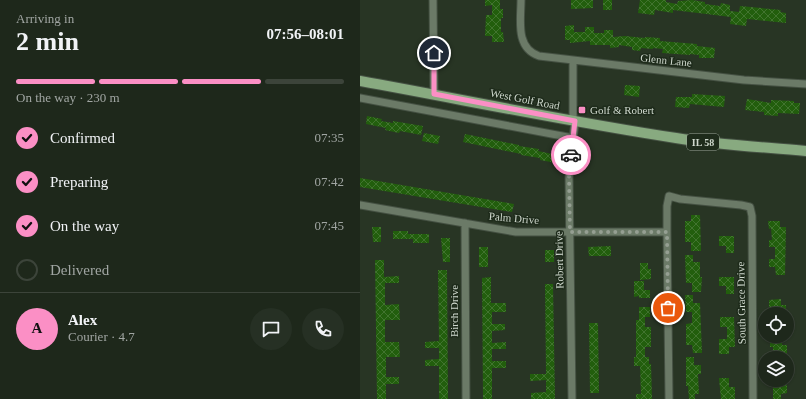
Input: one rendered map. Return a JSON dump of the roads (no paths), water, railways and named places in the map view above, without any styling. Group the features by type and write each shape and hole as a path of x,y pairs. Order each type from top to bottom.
{"main road":[{"name":"West Golf Road","path":"360,81 574,121 684,139 722,144 806,151"}],"street":[{"path":"433,0 434,94"},
{"name":"Glenn Lane","path":"521,0 521,35 527,49 539,56 744,80 806,84"},
{"name":"Robert Drive","path":"572,399 569,177 574,121 573,61"},
{"path":"360,98 573,138"},
{"name":"South Grace Drive","path":"667,232 669,196 680,199 750,207 752,216 753,399"},
{"name":"Palm Drive","path":"360,205 516,232 667,232"},
{"name":"Birch Drive","path":"465,223 466,399"},
{"path":"667,232 669,399"}],"place":[{"name":"Golf & Robert","path":"582,110"}]}
